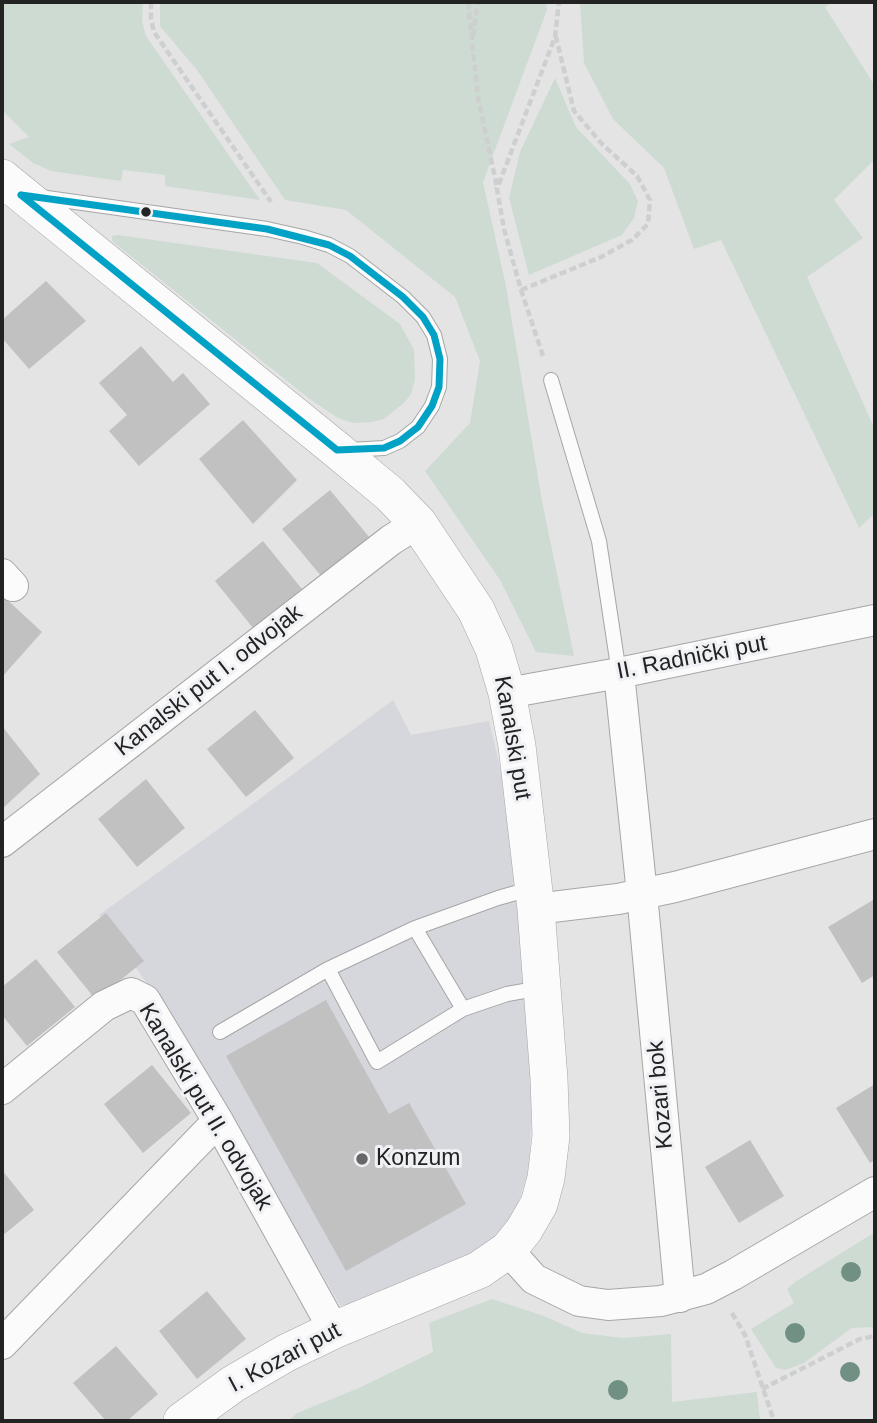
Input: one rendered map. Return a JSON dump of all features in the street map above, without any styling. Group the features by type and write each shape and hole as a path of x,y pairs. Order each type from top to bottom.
{"street":[{"name":"Kanalski put","path":"11,186 390,494 418,523 476,610 494,649 507,693 517,746 535,898 551,1136 546,1178 539,1204 508,1250 480,1270 394,1304"},
{"name":"Kanalski put I. odvojak","path":"2,842 380,549 418,523"},
{"name":"II. Radnički put","path":"507,693 619,673 875,620"},
{"name":"Kozari bok","path":"619,673 680,1297"},
{"path":"535,898 618,900 875,834"},
{"name":"Kanalski put II. odvojak","path":"2,1089 104,1006 131,993 145,1000 218,1121 334,1330"},
{"path":"2,1344 218,1121"},
{"path":"508,1250 534,1279 579,1301 608,1305 649,1303 680,1297 715,1285 875,1192"},
{"name":"I. Kozari put","path":"182,1421 286,1353 394,1304"}],"lane":[{"path":"11,186 303,237 329,245 350,256 403,297 423,317 434,335 440,359 439,387 432,406 418,427 400,441 384,448 337,450"},
{"path":"551,380 599,541 619,673"},
{"path":"220,1032 328,969 415,928 498,898 535,898"},
{"path":"415,928 463,1009"},
{"path":"328,969 377,1062 463,1009 508,994 542,988"}],"path":[{"path":"151,2 154,32 276,208"},
{"path":"468,2 478,98 505,229 521,290 551,380"},
{"path":"472,43 478,2"},
{"path":"497,189 555,37 559,2"},
{"path":"521,290 611,251 632,240 648,224 650,200 636,176 602,144 574,111 555,37"},
{"path":"715,1285 745,1335 774,1421"},
{"path":"762,1389 860,1339 875,1336"}],"shaded area":[{"path":"2,2 143,2 142,21 146,36 260,200 165,186 165,175 123,170 121,181 51,171 33,163 9,144 29,137 2,110"},
{"path":"160,2 546,2 547,10 483,182 506,286 542,501 574,656 536,652 500,580 425,471 470,423 480,361 455,297 346,210 285,200 197,70 160,26"},
{"path":"580,2 833,2 825,7 875,86 875,159 834,200 863,238 807,277 875,430 875,513 859,528 721,240 694,249 664,168 613,119 584,63"},
{"path":"555,78 576,127 630,184 638,201 634,218 622,235 529,275 509,198 520,152"},
{"path":"112,236 317,263 400,324 414,350 415,379 411,394 384,419 353,423 338,418 311,400 112,241"},
{"path":"393,700 411,735 489,721 504,784 521,927 533,1080 529,1167 516,1212 485,1249 347,1305 340,1305 181,1032 99,915"},
{"path":"875,1232 875,1327 852,1328 804,1363 785,1370 776,1368 751,1329 794,1303 787,1289 795,1282"},
{"path":"492,1299 544,1316 582,1333 623,1338 671,1334 672,1402 757,1392 760,1421 288,1421 297,1413 359,1388 433,1352 429,1323"}],"building":[{"path":"46,281 86,321 29,369 2,338 2,320"},
{"path":"141,346 173,382 183,373 210,404 139,466 109,431 127,415 99,383"},
{"path":"243,420 297,480 253,524 199,459"},
{"path":"330,490 370,538 322,577 282,529"},
{"path":"263,541 302,589 253,628 215,581"},
{"path":"2,595 42,632 2,677"},
{"path":"255,710 294,758 246,797 207,749"},
{"path":"2,726 40,774 2,809"},
{"path":"146,779 185,828 137,867 98,819"},
{"path":"873,900 875,975 862,983 828,927"},
{"path":"106,913 144,961 96,1000 57,952"},
{"path":"36,959 75,1007 27,1046 2,1015 2,987"},
{"name":"Konzum","path":"326,1000 389,1114 409,1103 466,1204 346,1271 226,1056"},
{"path":"152,1065 191,1113 143,1153 104,1104"},
{"path":"875,1084 875,1160 870,1163 836,1108"},
{"path":"750,1140 784,1196 739,1223 705,1167"},
{"path":"2,1170 34,1210 2,1236"},
{"path":"207,1291 246,1339 197,1379 159,1331"},
{"path":"116,1346 158,1394 127,1421 106,1421 73,1383"}],"transit line":[{"path":"21,195 267,229 329,245 350,256 403,297 423,317 434,335 440,359 439,387 432,406 418,427 400,441 384,448 337,450 21,195"}],"place":[{"name":"Konzum","path":"362,1159"}]}
